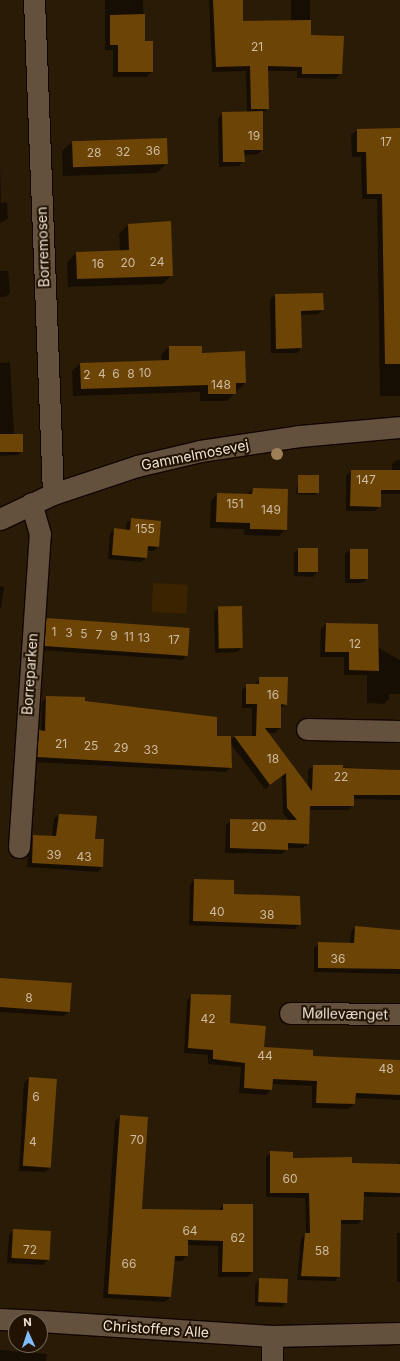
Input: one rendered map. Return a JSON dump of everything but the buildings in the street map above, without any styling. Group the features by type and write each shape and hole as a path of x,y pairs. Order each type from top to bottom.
{"street":[{"name":"Borremosen","path":"34,0 53,494"},
{"name":"Gammelmosevej","path":"0,519 31,503 53,494 137,466 200,451 299,436 400,427"},
{"name":"Borreparken","path":"19,847 40,534 31,503"},
{"path":"308,729 400,731"},
{"name":"Møllevænget","path":"290,1013 400,1014"},
{"name":"Christoffers Alle","path":"48,1322 272,1336 400,1333"},
{"path":"272,1336 272,1361"}],"shaded area":[{"path":"153,583 188,585 186,614 151,612"}]}
